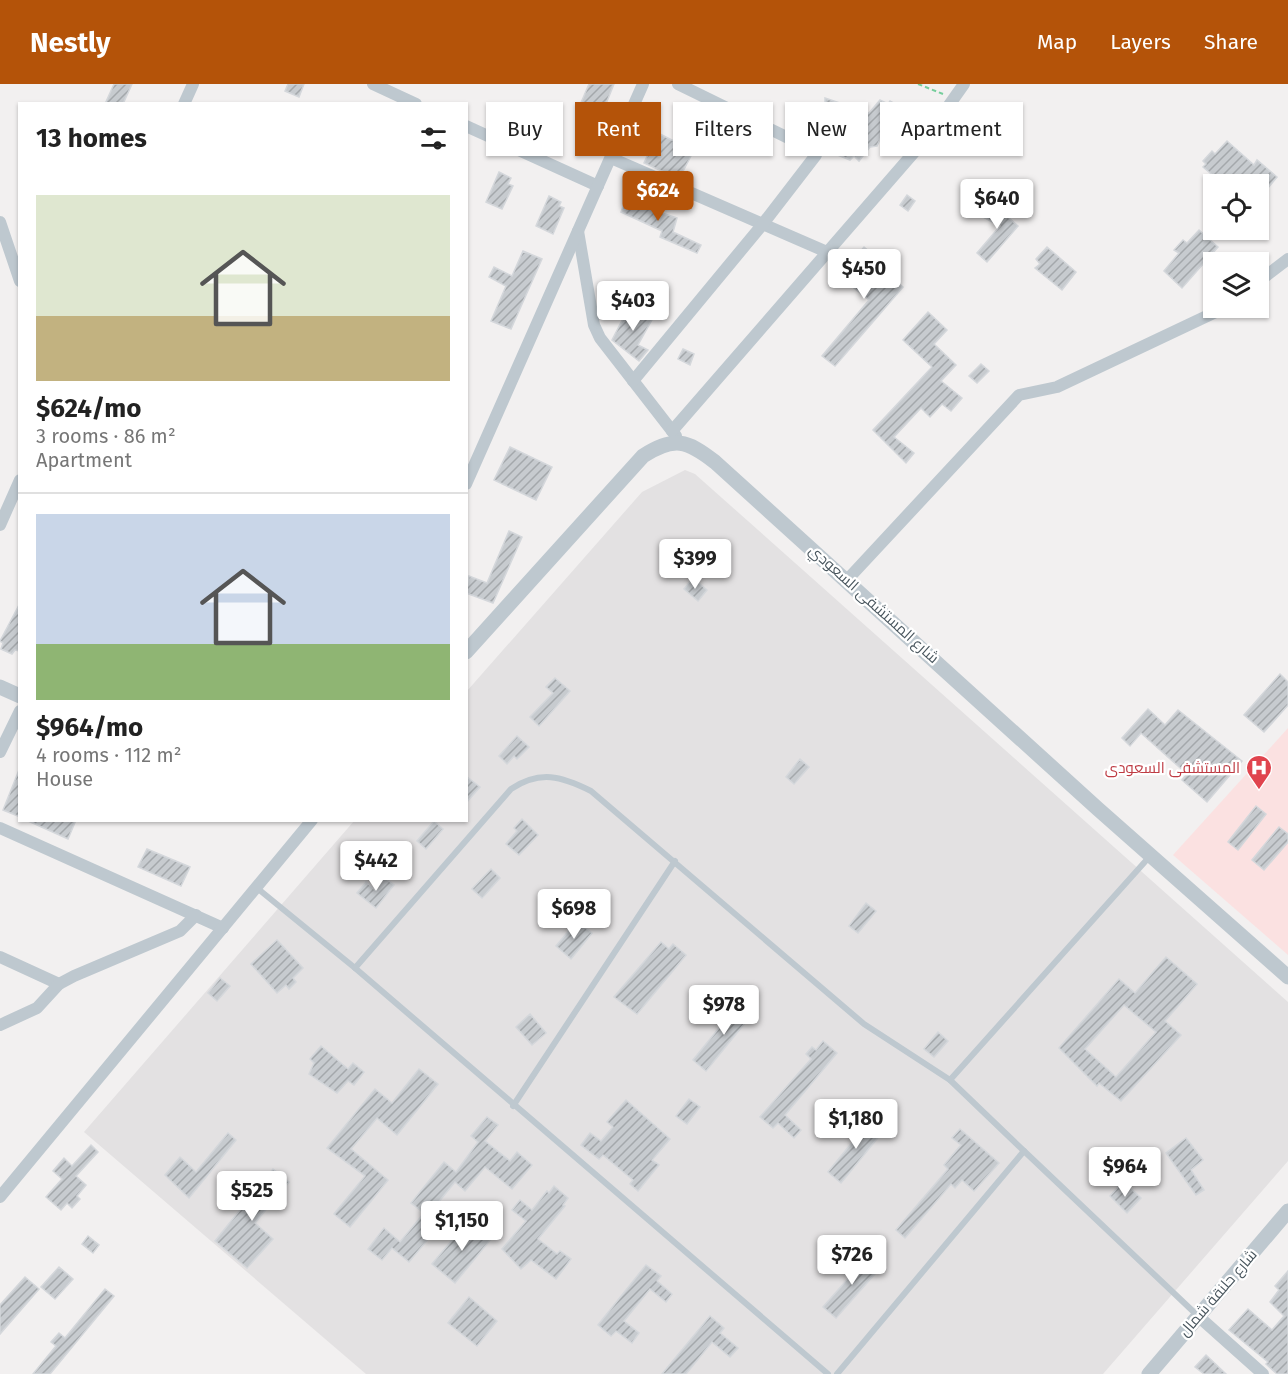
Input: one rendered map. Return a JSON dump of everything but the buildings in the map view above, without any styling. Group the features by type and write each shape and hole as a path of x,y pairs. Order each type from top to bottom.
{"street":[{"path":"185,102 193,84"},
{"path":"373,84 412,102"},
{"path":"468,479 643,84"},
{"path":"633,381 762,225 813,160 815,151 678,84"},
{"path":"468,650 643,456 676,437 827,252 922,142 964,84"},
{"path":"468,127 598,186"},
{"path":"610,158 827,252"},
{"path":"0,222 18,275"},
{"path":"578,231 594,325 600,338 676,437"},
{"path":"1269,274 1288,259"},
{"path":"847,580 1019,395 1057,387 1203,318"},
{"name":"شارع المستشفى السعودي","path":"676,437 715,462 1098,809 1288,977"},
{"path":"0,525 18,484"},
{"path":"0,687 18,695"},
{"path":"0,752 18,715"},
{"path":"0,1197 310,822"},
{"path":"0,828 223,928"},
{"path":"0,1024 37,1008 59,984 180,931 196,915"},
{"path":"0,957 59,984"},
{"name":"شارع حلنقة شمال","path":"1149,1374 1288,1211"},
{"path":"1198,1316 1263,1374"}],"lane":[{"path":"355,968 511,789 526,779 544,776 573,781 591,791 675,861 864,1024 950,1080 1198,1316"},
{"path":"950,1080 1151,854"},
{"path":"513,1106 675,861"},
{"path":"257,888 355,968 513,1106 828,1374"},
{"path":"837,1374 1024,1151"}],"path":[{"path":"918,84 954,98"}],"shaded area":[{"path":"685,470 695,474 1288,1002 1288,1161 1103,1374 366,1374 84,1132 353,822 468,822 468,690 642,492"},
{"name":"المستشفى السعودى","path":"1288,728 1288,955 1173,855"}],"place":[{"name":"المستشفى السعودى","path":"1259,791"}]}
